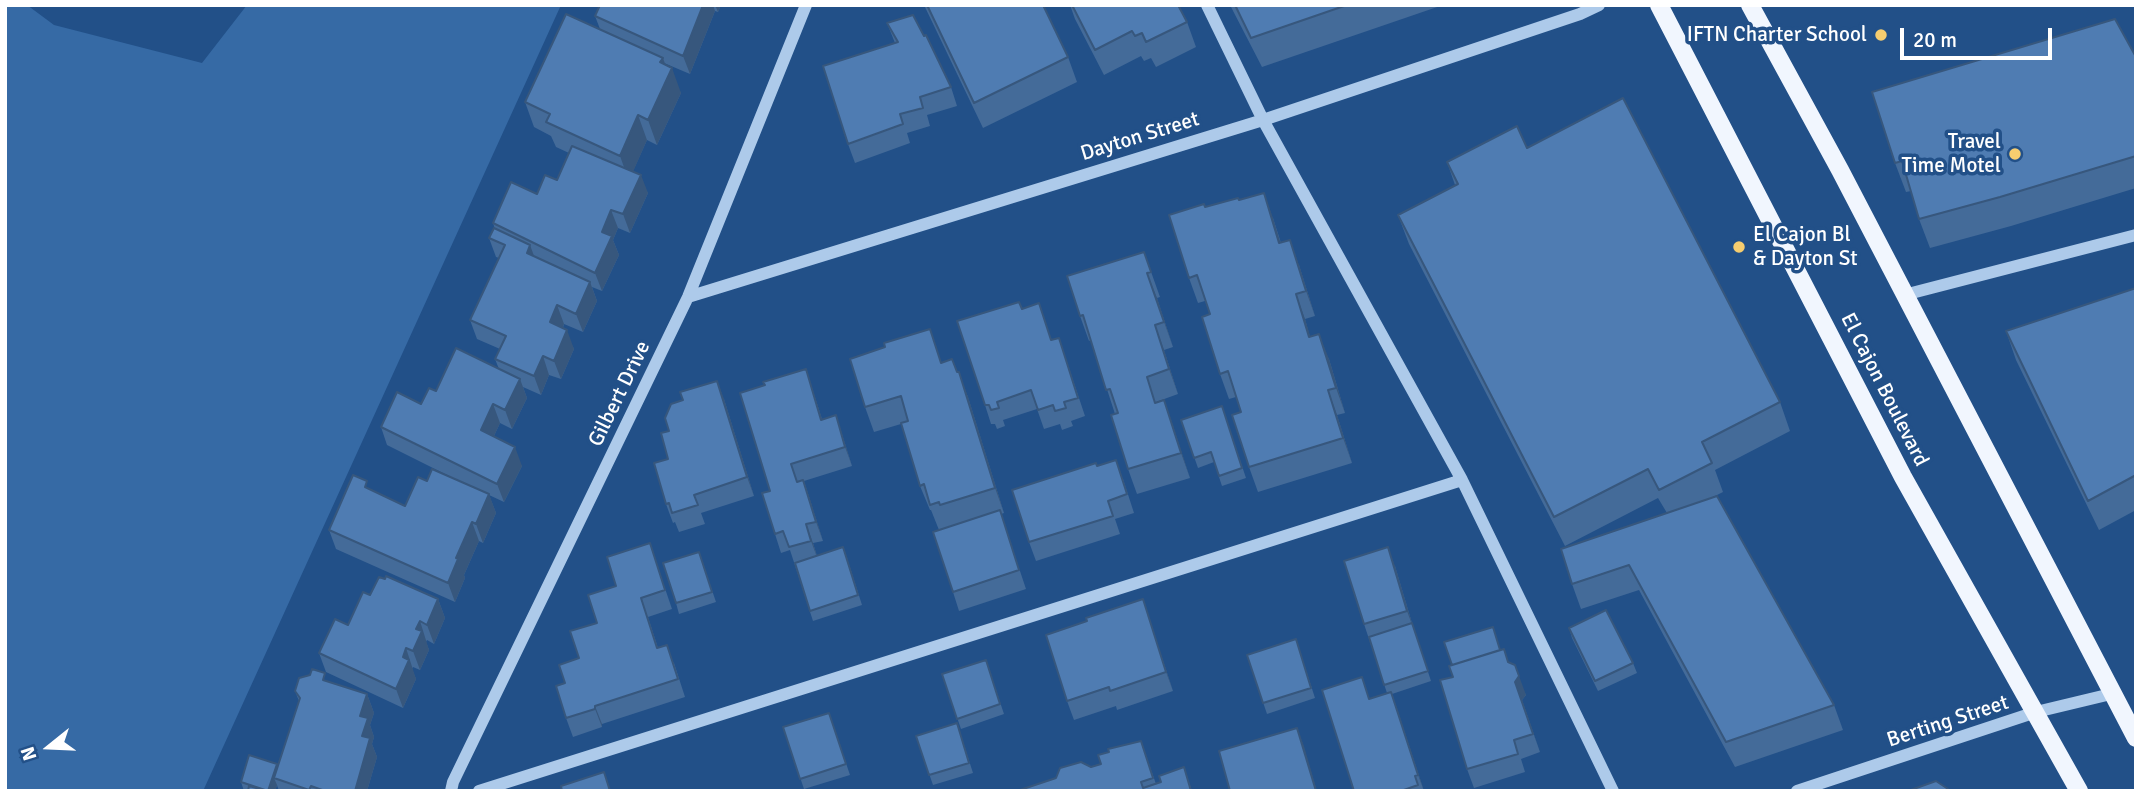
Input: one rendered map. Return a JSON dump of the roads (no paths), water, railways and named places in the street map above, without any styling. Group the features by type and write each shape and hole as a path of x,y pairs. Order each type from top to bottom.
{"main road":[{"name":"El Cajon Boulevard","path":"1658,5 1903,477 2079,791"},
{"path":"1750,5 1840,170 2136,738"}],"street":[{"name":"Gilbert Drive","path":"452,791 453,782 688,297 806,5"},
{"path":"1207,5 1263,120 1462,480 1613,791"},
{"name":"Dayton Street","path":"688,297 1263,120 1580,14 1599,5"},
{"path":"1905,295 2136,236"},
{"path":"480,791 1462,480"},
{"name":"Berting Street","path":"1797,791 2036,712 2111,694"}],"place":[{"name":"IFTN Charter School","path":"1881,35"},
{"name":"Travel Time Motel","path":"2015,154"},
{"name":"El Cajon Bl & Dayton St","path":"1739,247"}]}
